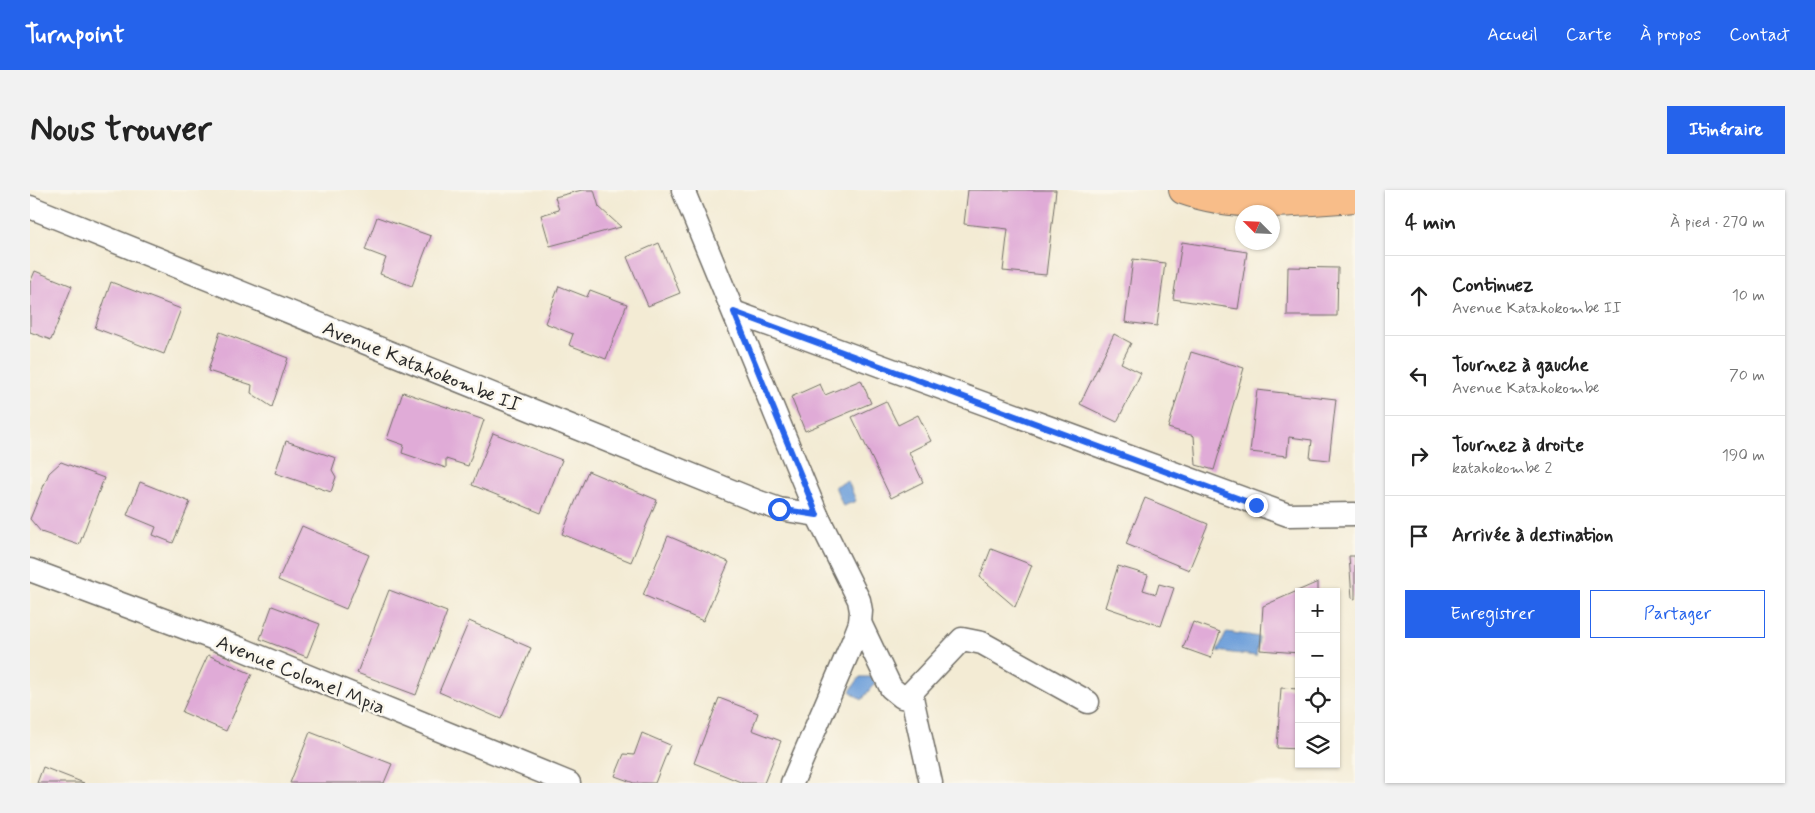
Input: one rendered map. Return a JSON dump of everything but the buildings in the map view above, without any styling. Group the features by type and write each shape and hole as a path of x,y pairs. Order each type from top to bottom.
{"main road":[{"path":"1183,190 1222,201 1247,203 1355,198"}],"street":[{"path":"683,190 817,515 859,600 860,623 792,783"},
{"name":"Avenue Katakokombe II","path":"30,207 759,502 779,509 817,515"},
{"path":"734,312 1288,515 1355,514"},
{"name":"Avenue Colonel Mpia","path":"30,570 239,648 569,783"},
{"path":"860,623 892,688 902,697 911,693 962,639 982,643 1088,702"},
{"path":"911,693 931,783"}],"water":[{"path":"848,481 856,501 843,506 835,486"},
{"path":"1227,632 1259,637 1256,656 1217,651"},
{"path":"860,677 879,677 862,700 850,691"}],"route":[{"path":"779,509 800,514 817,515 734,312 1256,505"}]}
